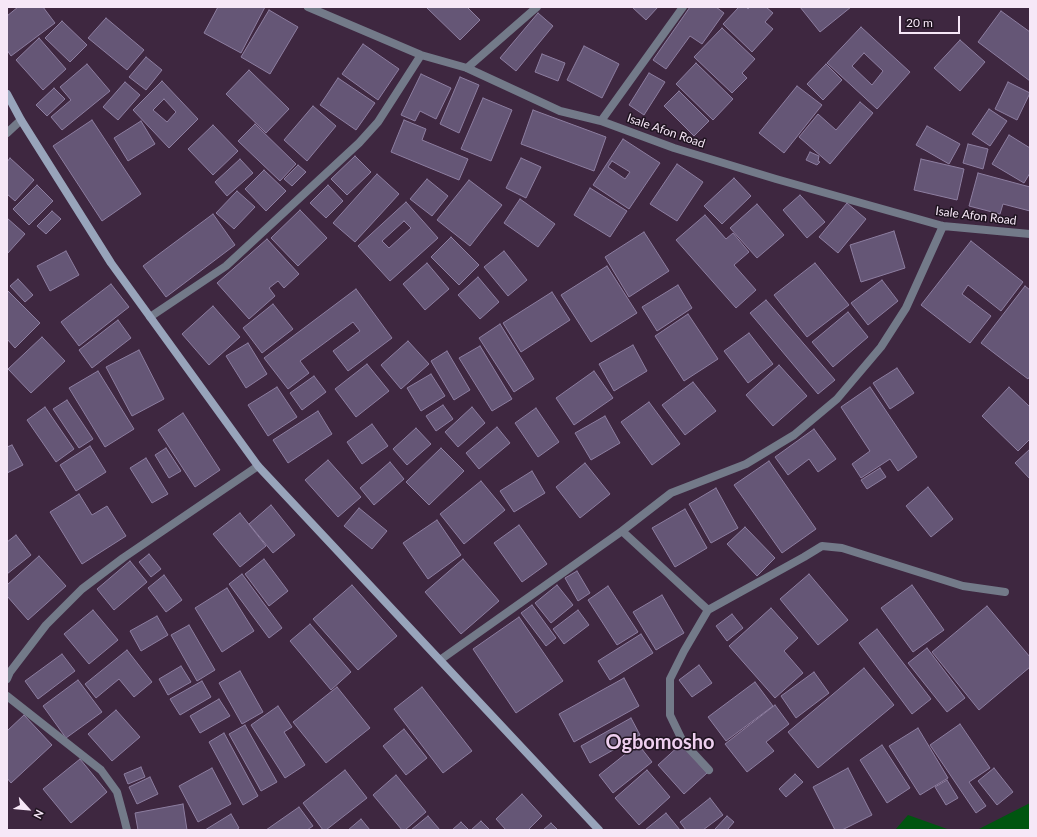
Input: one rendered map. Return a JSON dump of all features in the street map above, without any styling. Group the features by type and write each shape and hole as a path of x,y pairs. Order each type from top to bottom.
{"main road":[{"path":"7,94 21,120 111,263 258,466 599,830"}],"street":[{"name":"Isale Afon Road","path":"308,7 421,55 467,68 560,111 601,121 681,150 776,179 943,226 1030,234"},
{"path":"467,68 536,7"},
{"path":"601,121 683,7"},
{"path":"150,317 226,266 359,143 378,122 421,55"},
{"path":"7,133 21,120"},
{"path":"440,660 622,531 671,494 746,464 794,436 837,399 881,347 906,308 943,226"},
{"path":"7,679 10,672 46,625 82,589 123,558 258,466"},
{"path":"622,531 708,610"},
{"path":"709,770 683,742 670,715 670,679 684,651 708,610 822,546 842,548 963,586 1006,592"},
{"path":"7,696 101,770 117,792 127,830"}],"green space":[{"path":"1030,803 1030,830 977,830"},
{"path":"908,815 950,830 895,830"}],"building":[{"path":"18,7 43,7 55,23 11,56 7,50 7,16"},
{"path":"218,7 265,7 241,53 204,33"},
{"path":"426,7 467,7 480,20 460,40"},
{"path":"632,7 658,7 646,20"},
{"path":"690,7 716,7 724,13 702,44 690,36 666,69 653,60"},
{"path":"739,7 746,7 748,9 750,7 766,7 773,13 765,22 773,29 752,52 723,24"},
{"path":"800,7 851,7 820,32"},
{"path":"269,10 298,27 270,74 241,57"},
{"path":"1001,11 1030,32 1030,81 978,42"},
{"path":"538,13 553,26 516,71 500,58"},
{"path":"106,18 144,50 127,70 88,38"},
{"path":"62,21 87,45 70,62 45,38"},
{"path":"861,27 910,72 877,109 827,63","holes":["864,53 883,71 872,85 852,66"]},
{"path":"722,28 755,59 742,73 747,78 732,93 694,57"},
{"path":"39,38 66,69 43,90 16,60"},
{"path":"960,40 985,62 960,91 934,68"},
{"path":"363,44 399,69 378,100 342,74"},
{"path":"584,46 619,64 602,98 567,80"},
{"path":"542,54 565,63 558,81 535,72"},
{"path":"146,57 162,70 146,90 129,77"},
{"path":"696,63 733,99 713,120 676,84"},
{"path":"87,64 110,91 62,130 51,117 71,100 60,87"},
{"path":"826,64 842,80 823,100 807,84"},
{"path":"249,70 289,109 266,133 226,94"},
{"path":"649,73 665,82 644,115 629,105"},
{"path":"421,74 451,88 436,119 420,111 415,121 401,115"},
{"path":"460,77 479,85 459,133 440,124"},
{"path":"338,78 375,103 356,130 320,105"},
{"path":"162,81 198,119 169,148 133,110","holes":["164,99 176,112 167,122 153,110"]},
{"path":"125,82 140,95 118,120 103,107"},
{"path":"1008,82 1030,93 1017,120 995,109"},
{"path":"797,86 822,105 784,153 759,133"},
{"path":"54,88 65,99 47,116 36,105"},
{"path":"679,91 709,121 694,136 664,106"},
{"path":"483,98 512,110 491,161 461,149"},
{"path":"860,102 873,113 830,164 799,137 818,114 836,130"},
{"path":"313,106 336,126 307,161 284,140"},
{"path":"989,109 1007,121 990,146 972,134"},
{"path":"533,110 606,137 594,171 521,144"},
{"path":"92,120 141,194 102,221 53,146"},
{"path":"404,120 426,129 422,140 468,159 459,180 391,152"},
{"path":"141,121 155,144 128,161 114,138"},
{"path":"255,124 296,164 280,181 238,141"},
{"path":"213,125 238,151 213,175 188,149"},
{"path":"927,126 960,144 949,164 916,145"},
{"path":"1009,135 1030,148 1030,173 1024,183 992,164"},
{"path":"623,139 660,163 629,209 593,185","holes":["612,161 630,172 625,179 608,167"]},
{"path":"968,144 988,149 983,169 963,163"},
{"path":"810,152 819,156 818,161 820,162 817,165 806,160"},
{"path":"355,156 371,172 347,195 331,179"},
{"path":"10,158 34,180 15,201 7,194 7,162"},
{"path":"521,158 541,167 526,198 506,188"},
{"path":"240,159 253,173 227,196 215,182"},
{"path":"921,159 964,169 957,200 914,190"},
{"path":"677,164 703,182 677,221 650,204"},
{"path":"298,165 306,172 292,186 284,179"},
{"path":"264,170 286,191 266,211 245,189"},
{"path":"978,173 1030,187 1030,211 1003,204 1000,214 969,206"},
{"path":"377,174 399,194 355,242 333,223"},
{"path":"734,178 751,196 722,224 704,206"},
{"path":"427,179 448,196 432,216 410,199"},
{"path":"469,180 502,205 470,246 437,220"},
{"path":"37,185 53,201 29,225 13,209"},
{"path":"328,185 343,201 326,218 310,203"},
{"path":"590,188 627,211 610,237 574,215"},
{"path":"237,191 255,207 234,229 216,213"},
{"path":"800,195 825,222 807,238 783,210"},
{"path":"520,199 555,224 538,247 504,223"},
{"path":"406,202 438,238 390,281 358,246","holes":["404,221 411,228 389,248 382,241"]},
{"path":"847,203 866,219 838,253 819,237"},
{"path":"757,204 784,235 757,258 730,228"},
{"path":"300,210 327,238 298,266 271,238"},
{"path":"52,211 61,219 46,234 37,226"},
{"path":"213,214 235,245 166,297 143,266"},
{"path":"705,215 726,239 733,233 749,252 734,265 756,290 736,308 676,240"},
{"path":"7,218 25,234 7,254"},
{"path":"894,231 905,268 861,282 850,245"},
{"path":"644,232 669,271 629,297 605,257"},
{"path":"451,237 479,265 459,285 431,257"},
{"path":"267,239 299,274 284,288 278,281 269,288 275,296 249,319 217,283"},
{"path":"971,241 1023,282 1001,311 968,285 962,294 991,316 970,343 921,305"},
{"path":"66,251 79,275 50,291 37,266"},
{"path":"504,251 527,280 508,296 484,267"},
{"path":"427,263 449,289 425,310 403,284"},
{"path":"815,263 849,305 807,337 774,295"},
{"path":"607,266 637,313 591,342 561,295"},
{"path":"478,277 499,302 480,319 458,295"},
{"path":"18,279 33,295 25,302 10,286"},
{"path":"882,280 898,301 868,325 851,303"},
{"path":"111,284 129,307 79,346 61,322"},
{"path":"678,285 692,308 657,331 642,307"},
{"path":"1025,286 1030,290 1030,376 1028,379 981,343"},
{"path":"356,289 392,338 348,371 333,351 360,331 353,322 300,361 309,373 288,389 264,358"},
{"path":"7,290 40,323 15,348 7,339"},
{"path":"552,292 570,320 521,352 503,323"},
{"path":"766,300 835,380 818,394 750,313"},
{"path":"273,304 293,329 262,353 243,328"},
{"path":"213,306 240,337 209,365 182,334"},
{"path":"848,312 868,337 833,367 812,342"},
{"path":"688,314 718,359 684,381 655,336"},
{"path":"118,320 131,338 92,368 79,350"},
{"path":"500,324 534,379 514,392 479,338"},
{"path":"749,333 773,364 748,383 724,351"},
{"path":"42,337 65,361 31,393 8,369"},
{"path":"408,341 429,364 401,389 381,365"},
{"path":"248,343 267,374 246,388 226,356"},
{"path":"633,345 647,371 614,391 599,364"},
{"path":"480,346 512,399 492,411 459,358"},
{"path":"139,350 164,399 132,416 106,367"},
{"path":"447,351 470,390 454,400 431,361"},
{"path":"367,364 389,391 356,417 335,389"},
{"path":"779,365 807,396 773,426 746,395"},
{"path":"897,368 914,393 890,409 873,383"},
{"path":"98,371 134,429 105,447 69,388"},
{"path":"594,371 613,398 574,425 556,398"},
{"path":"431,374 445,396 421,411 407,388"},
{"path":"314,376 326,392 302,410 290,393"},
{"path":"693,382 716,411 685,435 662,405"},
{"path":"277,387 297,417 268,436 248,405"},
{"path":"870,387 917,457 898,471 890,459 861,478 852,464 870,451 841,407"},
{"path":"1009,387 1030,407 1030,439 1018,451 982,416"},
{"path":"67,400 93,439 79,448 53,409"},
{"path":"649,402 680,444 652,465 621,422"},
{"path":"443,405 453,419 436,431 426,416"},
{"path":"45,407 74,449 56,462 27,420"},
{"path":"472,407 485,423 458,447 445,432"},
{"path":"536,408 559,442 538,457 515,423"},
{"path":"318,411 332,434 288,463 273,440"},
{"path":"183,413 220,470 195,487 158,430"},
{"path":"605,416 620,443 591,460 575,433"},
{"path":"372,424 388,446 362,464 347,442"},
{"path":"497,427 510,443 479,469 466,453"},
{"path":"416,428 431,444 407,465 393,449"},
{"path":"814,429 836,459 818,472 809,459 788,475 775,457"},
{"path":"12,445 23,465 7,473 7,447"},
{"path":"90,446 106,472 76,491 60,465"},
{"path":"166,448 181,471 169,478 155,455"},
{"path":"441,448 464,471 429,505 406,482"},
{"path":"1030,449 1030,479 1015,463"},
{"path":"146,458 168,494 152,503 130,468"},
{"path":"328,460 361,497 338,517 305,480"},
{"path":"769,461 816,529 782,553 734,485"},
{"path":"390,462 404,479 374,505 360,488"},
{"path":"585,463 610,494 580,518 556,487"},
{"path":"880,468 886,477 867,489 861,480"},
{"path":"532,471 545,493 514,512 500,491"},
{"path":"481,481 505,510 464,544 440,514"},
{"path":"928,487 953,519 931,537 906,506"},
{"path":"716,488 738,528 711,543 689,504"},
{"path":"79,494 92,515 107,506 126,536 82,564 50,512"},
{"path":"271,505 295,535 273,553 249,524"},
{"path":"359,508 387,531 372,549 344,526"},
{"path":"685,509 707,548 675,567 652,528"},
{"path":"240,513 266,546 240,567 213,534"},
{"path":"437,520 461,555 428,579 403,543"},
{"path":"519,525 547,564 522,582 494,543"},
{"path":"745,527 775,558 757,576 727,544"},
{"path":"16,535 31,555 7,574 7,542"},
{"path":"149,554 161,569 151,577 139,562"},
{"path":"39,556 66,586 28,620 7,596 7,585"},
{"path":"264,559 288,591 269,606 245,574"},
{"path":"463,559 499,601 461,634 425,592"},
{"path":"130,561 147,582 114,610 97,589"},
{"path":"577,571 590,593 578,601 565,578"},
{"path":"242,574 282,628 269,638 229,584"},
{"path":"809,574 848,620 818,645 780,599"},
{"path":"164,575 182,600 166,612 148,588"},
{"path":"352,585 397,636 358,670 313,619"},
{"path":"557,585 573,605 551,623 535,603"},
{"path":"912,585 944,630 913,652 881,608"},
{"path":"608,586 638,632 617,645 588,600"},
{"path":"227,588 254,631 222,652 195,608"},
{"path":"662,595 684,633 656,650 633,612"},
{"path":"532,605 556,638 546,646 521,613"},
{"path":"987,606 1030,657 1030,667 979,710 932,652"},
{"path":"771,608 798,638 784,651 803,673 775,698 729,646"},
{"path":"93,610 118,640 89,664 64,634"},
{"path":"578,610 589,625 564,644 553,629"},
{"path":"732,614 743,628 727,641 716,626"},
{"path":"157,616 168,635 141,651 130,631"},
{"path":"519,617 563,681 516,713 473,649"},
{"path":"310,624 351,672 331,690 290,641"},
{"path":"189,625 215,670 197,681 171,635"},
{"path":"877,629 931,699 912,714 859,643"},
{"path":"641,634 653,653 610,680 598,661"},
{"path":"927,648 965,698 947,712 908,663"},
{"path":"127,650 152,682 134,697 119,679 96,698 85,684"},
{"path":"62,654 75,671 38,699 25,681"},
{"path":"699,665 712,683 692,697 679,680"},
{"path":"181,666 191,682 168,695 159,679"},
{"path":"864,668 894,705 818,768 788,732"},
{"path":"240,671 263,712 242,724 219,683"},
{"path":"814,672 829,693 796,718 781,696"},
{"path":"624,678 639,706 574,742 559,714"},
{"path":"78,680 102,712 66,738 43,706"},
{"path":"202,681 211,697 180,715 170,699"},
{"path":"755,682 773,706 726,741 708,717"},
{"path":"337,687 370,728 326,763 293,722"},
{"path":"422,687 472,751 443,773 394,709"},
{"path":"219,699 230,716 200,733 190,716"},
{"path":"775,705 789,724 766,742 774,751 747,772 725,744"},
{"path":"278,706 292,727 284,732 305,765 285,778 251,725"},
{"path":"116,710 140,737 112,761 88,734"},
{"path":"24,715 52,745 11,783 7,778 7,731"},
{"path":"631,718 640,735 590,763 581,746"},
{"path":"960,724 990,768 969,782 986,806 976,813 930,745"},
{"path":"245,725 277,782 261,791 229,734"},
{"path":"918,728 948,778 920,795 889,746"},
{"path":"404,729 427,758 406,775 383,746"},
{"path":"224,733 258,796 243,805 209,742"},
{"path":"638,744 652,762 613,793 599,775"},
{"path":"681,744 707,773 684,794 658,765"},
{"path":"882,745 910,788 887,803 860,760"},
{"path":"80,759 107,792 71,823 43,789"},
{"path":"141,767 145,777 128,784 124,774"},
{"path":"212,768 231,804 198,822 179,786"},
{"path":"848,768 872,815 842,830 835,830 813,787"},
{"path":"994,768 1013,792 997,805 978,781"},
{"path":"345,770 367,798 326,830 323,830 303,803"},
{"path":"647,770 670,797 639,825 615,798"},
{"path":"795,774 803,782 786,797 779,789"},
{"path":"396,775 426,812 405,830 402,830 373,795"},
{"path":"150,777 158,794 137,804 129,787"},
{"path":"947,780 958,798 946,805 935,787"},
{"path":"522,794 542,816 528,830 506,830 496,819"},
{"path":"710,798 723,815 703,830 686,830 680,822"},
{"path":"183,804 187,830 138,830 135,813"},
{"path":"299,807 313,826 307,830 266,830"},
{"path":"666,813 680,830 645,830"},
{"path":"231,814 239,828 236,830 205,830"},
{"path":"428,816 440,830 411,830"},
{"path":"727,816 734,822 727,830 716,830 715,829"},
{"path":"361,819 370,830 348,830"},
{"path":"481,821 490,830 471,830"},
{"path":"461,822 469,830 452,830"},
{"path":"551,823 558,830 543,830"}],"district":[{"name":"Ogbomosho","path":"660,743"}]}
